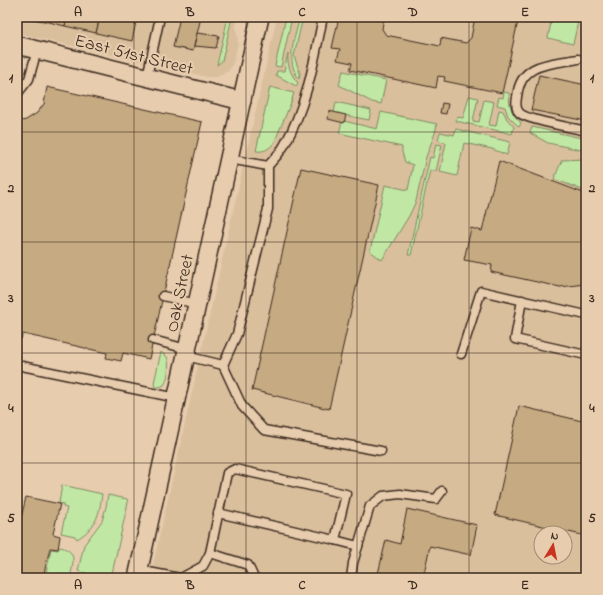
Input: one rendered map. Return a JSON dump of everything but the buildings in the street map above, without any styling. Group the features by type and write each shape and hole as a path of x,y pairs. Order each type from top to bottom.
{"street":[{"name":"Oak Street","path":"138,574 260,17"},
{"name":"East 51st Street","path":"17,45 242,101"}],"lane":[{"path":"147,77 160,17"},
{"path":"223,365 237,334 268,209 268,166 284,145 300,111 313,68 323,17"},
{"path":"17,94 29,80 37,50"},
{"path":"578,59 538,66 530,71 522,78 519,84 516,103 517,109 521,114 535,119 586,131"},
{"path":"229,159 268,166"},
{"path":"461,354 480,291 586,315"},
{"path":"163,296 197,304"},
{"path":"522,300 515,339 586,355"},
{"path":"153,340 223,365 242,406 264,430 381,451"},
{"path":"17,365 177,398"},
{"path":"138,574 180,578 203,566 210,553 227,473 235,469 346,494 335,540"},
{"path":"351,578 358,546 370,506 383,496 400,494 436,499 442,491"},
{"path":"218,513 358,546"},
{"path":"210,553 248,565 254,578"}],"shaded area":[{"path":"17,17 238,17 236,26 238,43 234,60 229,71 217,77 207,77 17,33"},
{"path":"277,17 586,17 586,578 150,578"}],"green space":[{"path":"228,17 232,17 222,61 217,65"},
{"path":"286,17 292,17 281,67 275,66"},
{"path":"300,17 303,17 294,56 300,73 299,79 293,65 292,49"},
{"path":"552,17 579,17 573,44 548,38"},
{"path":"288,53 290,69 298,83 296,86 276,75 277,71 284,71"},
{"path":"343,71 386,80 381,104 372,102 339,85"},
{"path":"270,87 294,93 274,143 266,150 256,151"},
{"path":"504,92 509,93 512,110 521,123 519,127 508,116 505,107 497,105 499,97 503,98"},
{"path":"469,96 478,98 473,121 479,122 484,100 494,102 489,125 496,126 499,110 503,111 507,119 514,127 512,134 456,121 457,117 463,118"},
{"path":"336,102 371,110 369,120 334,113"},
{"path":"381,112 437,124 426,157 416,201 409,216 382,260 370,251 385,185 408,190 413,165 405,162 402,147 339,133 342,122 344,121 377,129"},
{"path":"532,127 586,139 586,151 548,143 530,133"},
{"path":"456,129 510,142 507,155 492,149 464,143 457,176 440,172 446,143 438,140 440,132 454,135"},
{"path":"436,144 442,145 436,171 430,170 411,255 408,255 430,157 433,158"},
{"path":"584,159 585,191 554,179 562,160"},
{"path":"161,352 167,357 168,360 167,376 164,385 161,387 155,387 154,383"},
{"path":"62,485 102,494 96,520 89,530 77,539 75,536 61,533 67,508 63,507 63,504 59,503"},
{"path":"108,495 127,499 128,502 111,578 103,578 78,571 84,545 102,521"},
{"path":"60,547 70,551 73,558 70,578 46,573 51,549 58,550"}]}
